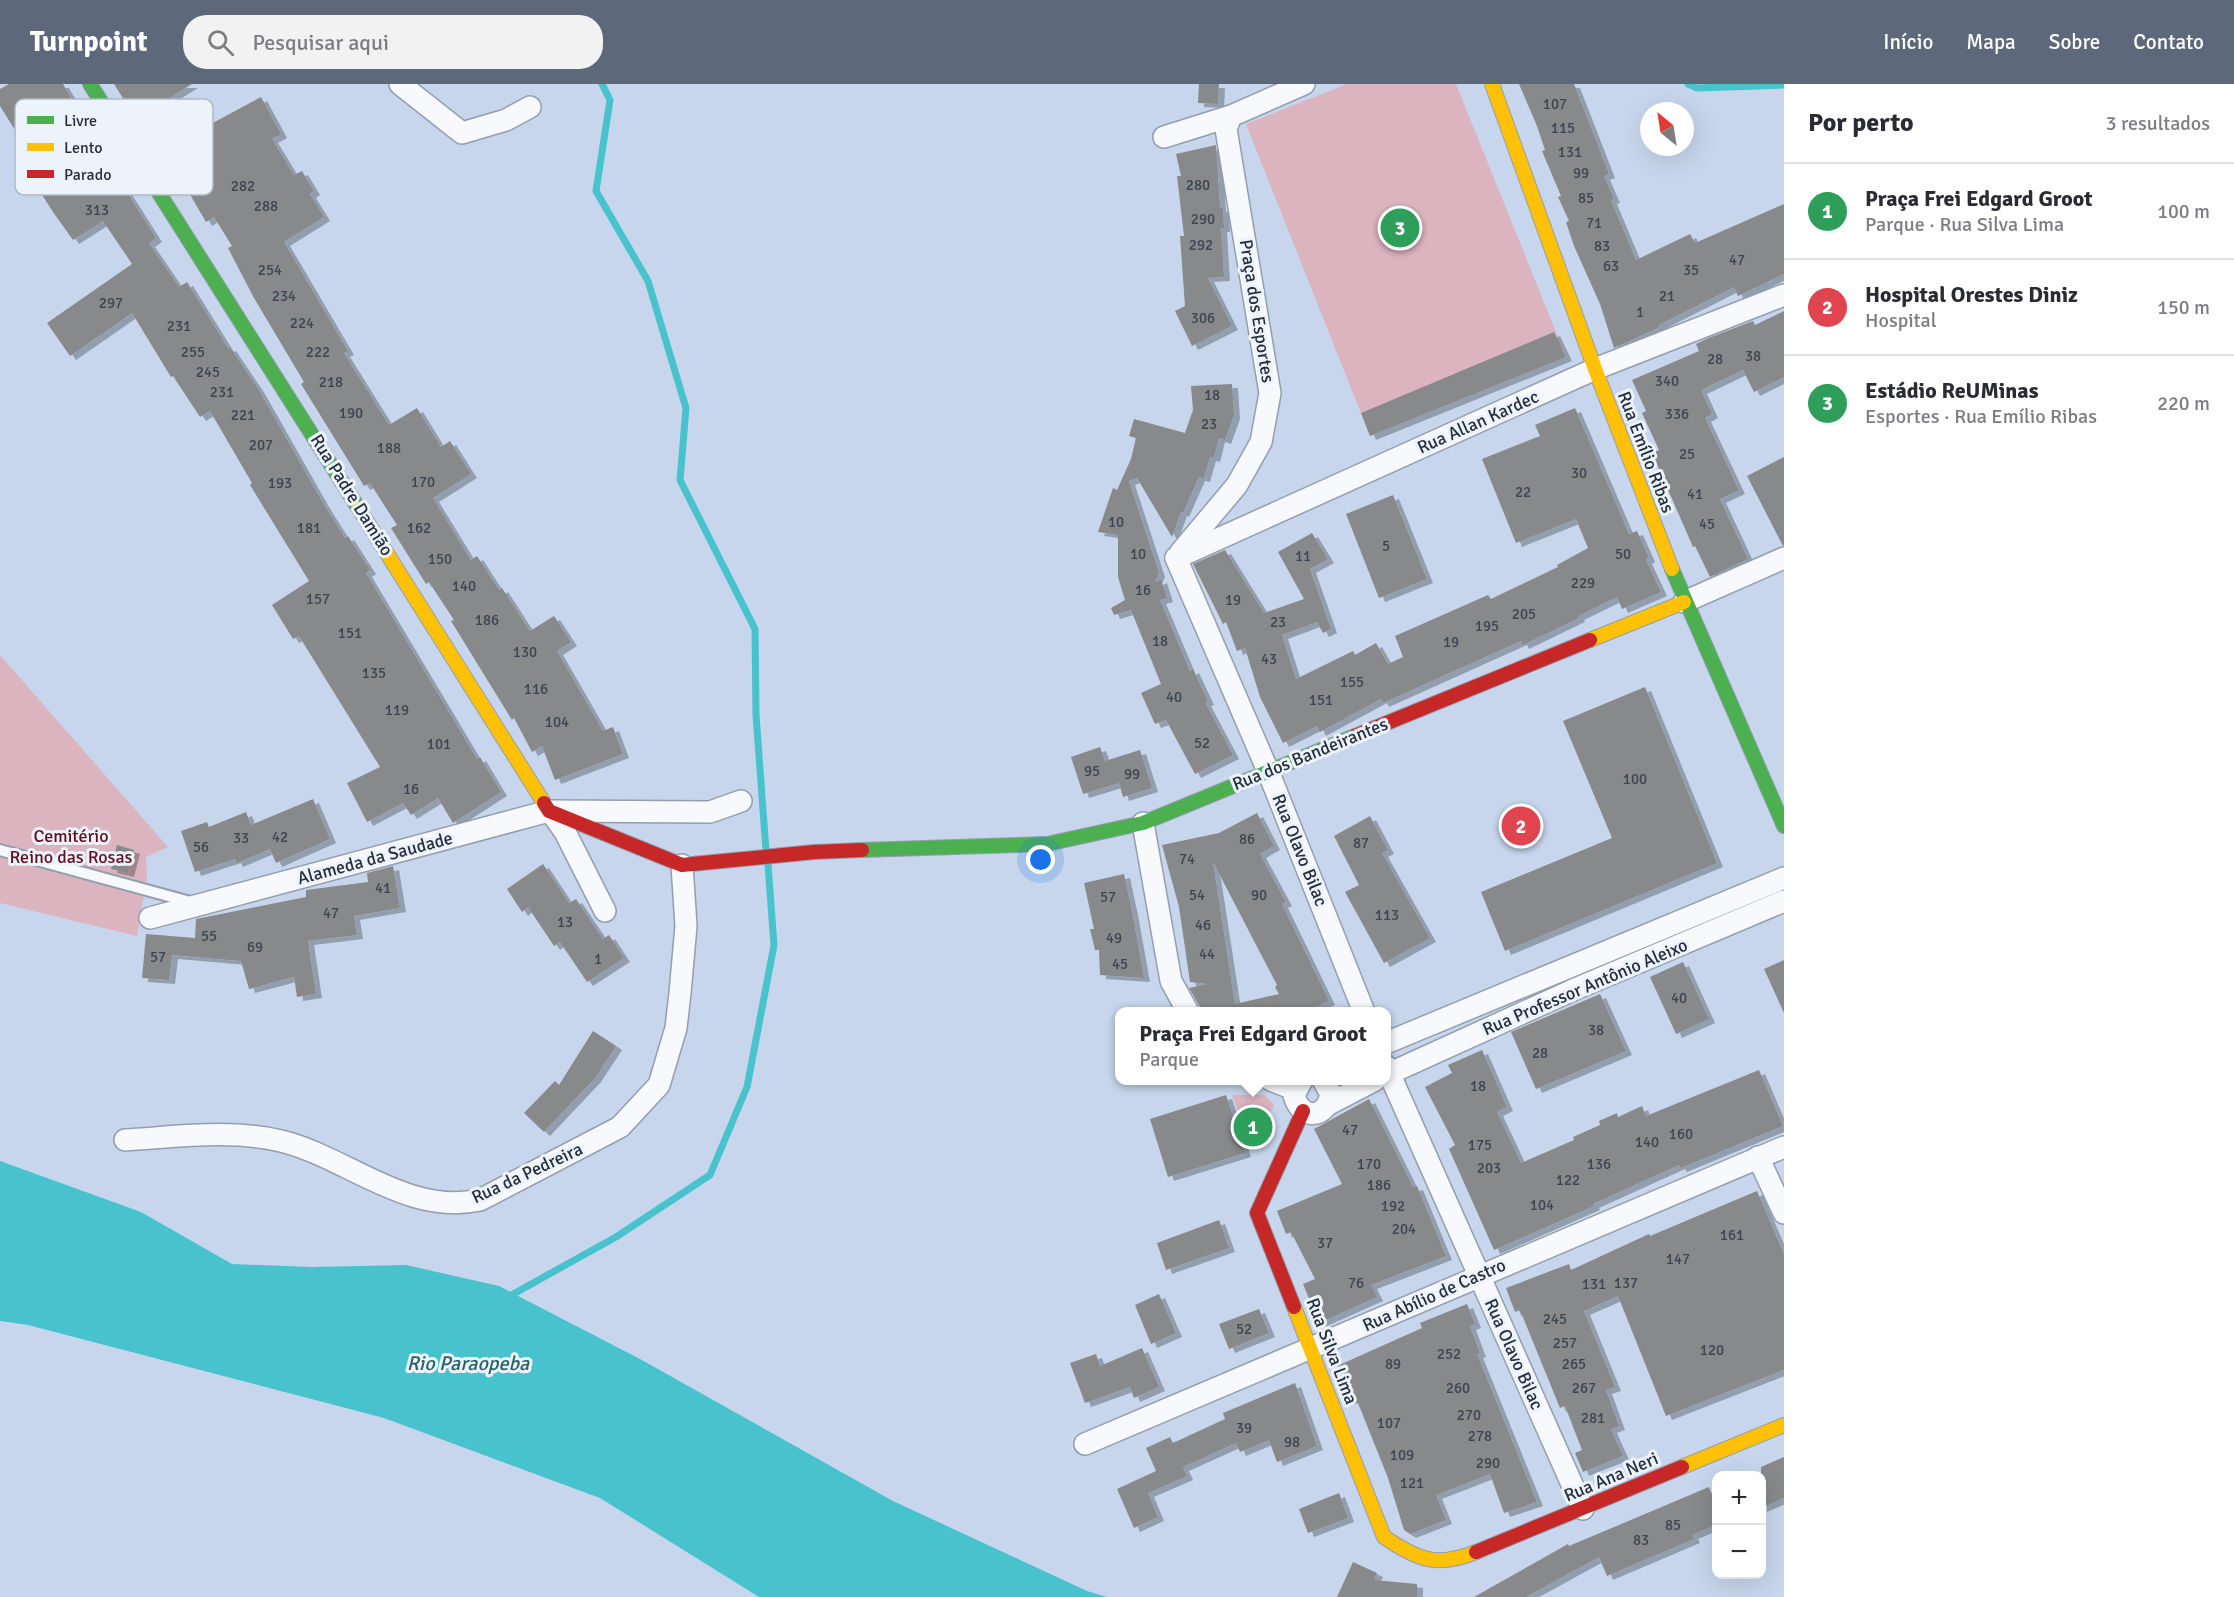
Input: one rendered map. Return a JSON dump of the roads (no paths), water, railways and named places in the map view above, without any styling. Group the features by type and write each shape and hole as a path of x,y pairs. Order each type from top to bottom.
{"street":[{"name":"Rua Padre Damião","path":"90,84 99,99"},
{"path":"400,84 462,133 506,120 530,107"},
{"path":"1164,137 1231,117 1304,84"},
{"name":"Rua Emílio Ribas","path":"1492,84 1595,369 1684,602 1784,826"},
{"name":"Praça dos Esportes","path":"1176,558 1242,476 1261,442 1270,393 1226,129 1231,117"},
{"name":"Rua Padre Damião","path":"160,195 549,811 565,832 605,911"},
{"name":"Rua Allan Kardec","path":"1176,558 1595,369 1784,295"},
{"name":"Rua Olavo Bilac","path":"1176,558 1268,771 1362,1007"},
{"name":"Rua dos Bandeirantes","path":"681,865 744,857 814,852 1047,844 1143,823 1684,602 1784,558"},
{"path":"549,811 710,812 741,801"},
{"path":"549,811 681,865"},
{"name":"Alameda da Saudade","path":"150,918 549,811"},
{"path":"1143,823 1172,981 1186,1007"},
{"name":"Rua da Pedreira","path":"125,1140 243,1136 281,1141 396,1191 454,1203 480,1200 620,1127 643,1105 659,1085 676,1028 680,993 686,926 681,865"},
{"name":"Rua Professor Antônio Aleixo","path":"1391,1040 1784,878"},
{"name":"Rua Professor Antônio Aleixo","path":"1391,1071 1573,990 1784,901"},
{"path":"1678,922 1688,942"},
{"path":"1567,969 1573,990"},
{"path":"1299,1085 1296,1104 1303,1111"},
{"path":"1328,1085 1331,1094 1329,1104"},
{"name":"Rua Professor Antônio Aleixo","path":"1303,1111 1313,1114 1322,1111 1329,1104 1364,1085"},
{"name":"Rua Olavo Bilac","path":"1389,1085 1479,1275 1583,1509"},
{"name":"Rua Silva Lima","path":"1303,1111 1257,1213 1384,1537 1411,1555 1452,1562"},
{"name":"Rua Abílio de Castro","path":"1084,1444 1784,1147"},
{"path":"1758,1157 1784,1213"},
{"name":"Rua Ana Neri","path":"1452,1562 1784,1425"}],"lane":[{"path":"0,850 200,904"}],"water":[{"name":"Rio Paraopeba","path":"0,1161 141,1212 232,1264 312,1267 406,1265 499,1286 640,1359 893,1501 1087,1591 1107,1597 759,1597 600,1498 384,1418 28,1325 0,1321"}],"waterway":[{"path":"602,84 610,100 596,191 648,281 686,408 680,480 755,629 756,715 766,851"},
{"path":"1688,84 1697,88 1784,85"},
{"path":"506,1298 616,1237 710,1175 747,1087 774,945 768,865"}],"place":[{"name":"Estádio ReUMinas","path":"1400,228"},
{"name":"Hospital Orestes Diniz","path":"1521,826"},
{"name":"Praça Frei Edgard Groot","path":"1253,1127"}],"park label":[{"name":"Cemitério Reino das Rosas","path":"71,846"}]}
